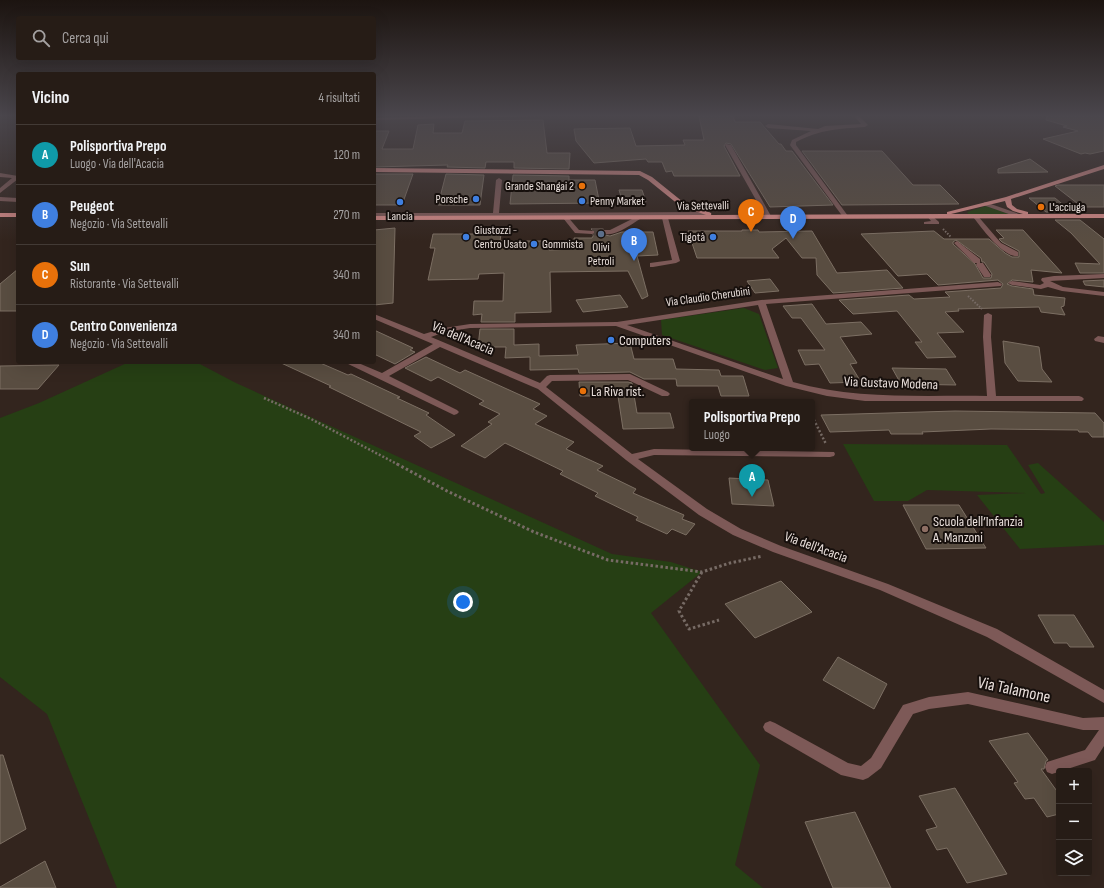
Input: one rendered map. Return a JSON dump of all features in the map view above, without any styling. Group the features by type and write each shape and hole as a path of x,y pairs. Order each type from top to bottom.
{"main road":[{"path":"915,216 961,210 985,204 1104,167"},
{"path":"376,170 640,173 649,177 682,207 681,211 665,218"},
{"path":"1008,198 1009,206 1015,210 1041,215"},
{"path":"678,202 689,208 724,217"},
{"path":"0,215 16,215"},
{"name":"Via Settevalli","path":"376,218 1104,216"},
{"path":"0,220 16,220"}],"street":[{"path":"735,157 768,216"},
{"path":"802,157 845,216"},
{"path":"0,175 16,176 16,178 0,191"},
{"path":"496,214 499,180"},
{"path":"0,199 16,200"},
{"path":"0,202 16,203"},
{"path":"985,204 1020,216"},
{"path":"961,210 960,212 971,216 999,244 1015,254"},
{"name":"Via Settevalli","path":"376,214 709,214"},
{"path":"930,216 937,223"},
{"path":"566,218 577,232 592,232"},
{"path":"604,232 611,232 638,218"},
{"path":"653,265 676,261 665,218"},
{"path":"926,223 937,223"},
{"name":"Via Claudio Cherubini","path":"423,337 444,330 470,326 617,324 761,302 992,281 978,263 957,243"},
{"path":"1048,284 1045,280 1054,278 1104,276"},
{"path":"1012,284 1041,287 1048,284 1062,289 1104,294"},
{"path":"761,302 789,384"},
{"path":"988,315 987,336 992,398"},
{"name":"Via dell'Acacia","path":"376,317 541,387 630,458 703,512 737,532 777,549 884,587 992,633 1104,697"},
{"name":"Via Gustavo Modena","path":"617,324 789,384 838,396 865,398 1079,399"},
{"path":"382,376 440,344"},
{"path":"353,364 382,376 454,412"},
{"path":"541,387 550,378 630,377 664,394"},
{"path":"630,458 654,452 699,451 830,454"},
{"name":"Via Talamone","path":"770,727 846,770 863,773 876,763 908,709 929,703 968,698 1083,724 1104,723"},
{"path":"1052,767 1090,755 1104,734"}],"path":[{"path":"937,223 957,243"},
{"path":"967,295 988,315"},
{"path":"264,398 311,419 447,491 534,532 608,560 702,572 730,563 760,558 777,549"},
{"path":"815,422 820,432"},
{"path":"702,572 678,611 689,629 719,620"}],"green space":[{"path":"986,206 1010,214 969,215 967,212"},
{"path":"744,308 759,314 778,368 765,370 662,335 661,320"},
{"path":"125,364 200,364 236,383 612,554 671,562 702,572 651,613 760,765 735,865 763,888 117,888 47,714 0,677 0,418 39,403"},
{"path":"843,444 1007,445 1041,494 1045,493 1028,465 1038,463 1104,522 1104,545 1020,549 977,495 1027,493 927,490 908,501 874,501"}],"building":[{"path":"376,157 570,157 569,169 514,168 514,162 486,162 485,168 447,167 448,165 376,167"},
{"path":"589,157 730,157 740,176 674,176 672,171 666,172 662,162 648,162 646,159 594,163"},
{"path":"739,157 797,157 833,205 770,207"},
{"path":"807,157 888,157 913,185 940,185 959,204 842,205"},
{"path":"1030,159 1048,172 998,173 998,169"},
{"path":"376,174 413,174 402,205 376,205"},
{"path":"446,174 484,175 480,205 438,205"},
{"path":"513,175 569,176 569,180 595,180 599,200 597,200 598,203 510,204"},
{"path":"1104,185 1104,207 1082,207 1055,186"},
{"path":"619,190 642,190 646,202 623,203"},
{"path":"1029,198 1055,198 1072,212 1046,212"},
{"path":"1055,220 1080,220 1104,239 1104,273 1080,273 1075,263 1100,264 1071,233"},
{"path":"395,228 393,303 376,305 376,230"},
{"path":"591,229 603,229 600,233 610,236 622,232 653,232 658,255 637,256 648,296 642,299 628,271 550,272 551,312 515,313 515,322 481,322 482,314 473,315 474,301 503,301 504,273 479,274 478,279 428,280 435,248 430,248 433,234 501,234 500,241 548,241 549,250 575,249 574,238 592,238 596,231"},
{"path":"758,230 759,232 812,231 837,273 887,270 903,288 833,293 817,275 816,258 802,258 786,238 772,249 779,258 697,258 688,231"},
{"path":"996,230 1023,230 1062,273 1031,270 1033,282 1012,280 1007,284 1033,289 1034,295 1065,298 1064,306 1061,307 1065,315 1041,312 1039,307 958,309 959,311 945,312 964,332 937,333 956,357 927,358 915,342 922,342 897,311 853,314 839,300 909,295 914,299 950,297 945,292 1001,288 1003,284 998,280 938,285 927,274 898,276 861,234 934,231 944,239 989,239 1005,253 1012,257 1019,257 1019,251 999,239 1004,238","holes":["956,240 981,258 982,262 984,262 992,274 991,278 983,278 975,264 953,244 953,242"]},
{"path":"16,271 16,311 0,311 0,284"},
{"path":"770,279 779,291 755,293 747,281"},
{"path":"1104,280 1104,287 1085,285 1083,281"},
{"path":"620,295 628,307 583,312 576,300"},
{"path":"812,304 826,324 861,322 872,334 840,337 857,363 850,364 861,382 830,383 819,364 805,365 798,350 825,350 801,318 792,318 783,306"},
{"path":"480,329 514,329 514,345 539,344 539,356 578,355 576,345 630,343 634,359 673,359 676,369 719,370 721,376 743,376 749,396 721,396 718,386 677,386 676,379 644,379 630,372 579,373 578,369 530,370 530,357 505,358 506,347 478,347"},
{"path":"376,331 413,348 410,350 415,352 395,364 376,355"},
{"path":"1003,341 1039,347 1042,369 1052,382 1018,381 1005,363"},
{"path":"426,357 460,373 465,370 540,404 533,409 547,416 535,424 574,442 566,449 603,466 597,470 636,489 633,493 684,515 682,519 695,524 686,535 672,529 667,534 636,520 638,517 595,496 598,493 560,474 563,471 505,443 485,458 461,446 492,424 488,422 500,414 479,404 484,401 438,377 431,381 405,368"},
{"path":"283,364 323,364 348,375 351,374 400,397 397,398 429,413 426,415 455,435 431,448 414,436 421,432 329,387 331,386"},
{"path":"59,365 38,389 0,389 0,366"},
{"path":"892,368 946,369 956,385 901,384"},
{"path":"579,382 632,383 637,413 670,413 674,428 623,429 618,396 580,396"},
{"path":"955,411 1095,413 1104,423 1104,437 1092,437 1088,432 1079,432 1078,430 991,429 922,432 923,434 891,434 889,430 830,432 821,415"},
{"path":"729,478 768,480 774,506 732,504"},
{"path":"903,505 959,505 986,548 926,549"},
{"path":"781,581 812,612 755,638 725,604"},
{"path":"1038,615 1074,615 1094,647 1070,647 1067,643 1054,643"},
{"path":"838,657 887,684 874,709 823,680"},
{"path":"1028,733 1048,760 1046,761 1044,769 1041,769 1056,790 1056,815 1047,817 1034,798 1025,799 1014,783 1018,782 989,741"},
{"path":"0,755 3,755 26,829 0,844"},
{"path":"955,788 1007,874 967,883 947,848 937,850 926,830 937,827 919,796"},
{"path":"855,812 891,888 833,888 805,822"},
{"path":"45,861 56,888 0,888 0,887"}],"tunnel":[{"path":"592,232 604,232"}],"place":[{"name":"Grande Shangai 2","path":"582,186"},
{"name":"Porsche","path":"476,199"},
{"name":"Penny Market","path":"582,201"},
{"name":"Lancia","path":"400,202"},
{"name":"L'acciuga","path":"1041,207"},
{"name":"Sun","path":"751,232"},
{"name":"Olivi Petroli","path":"601,234"},
{"name":"Giustozzi - Centro Usato","path":"466,237"},
{"name":"Tigotà","path":"713,237"},
{"name":"Centro Convenienza","path":"793,239"},
{"name":"Gommista","path":"534,244"},
{"name":"Peugeot","path":"634,261"},
{"name":"Computers","path":"611,340"},
{"name":"La Riva rist.","path":"583,391"},
{"name":"Polisportiva Prepo","path":"752,497"},
{"name":"Scuola dell’Infanzia A. Manzoni","path":"925,529"}]}
